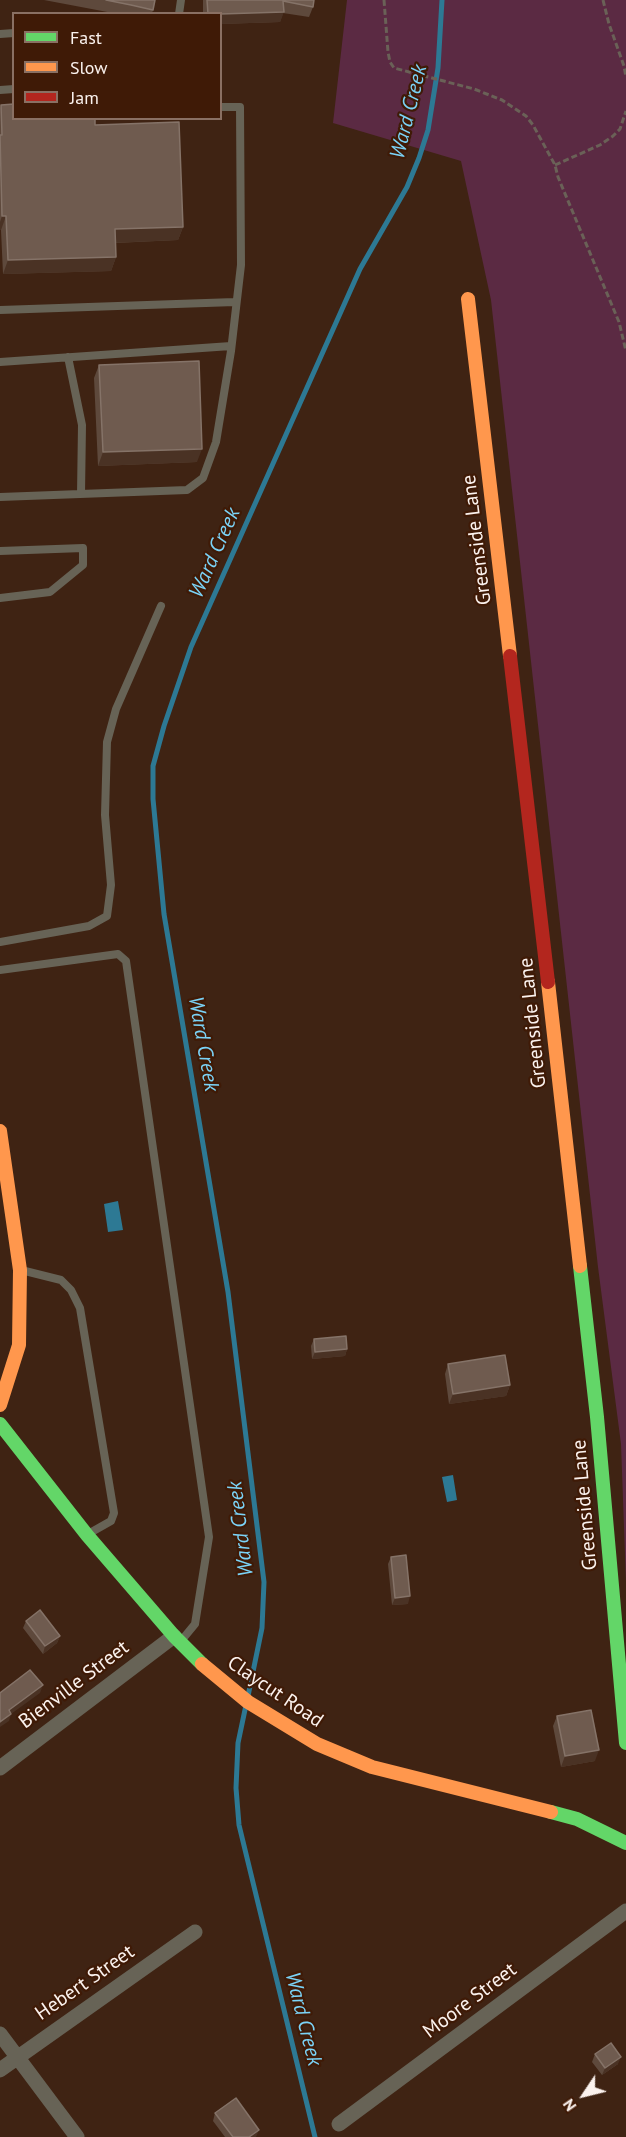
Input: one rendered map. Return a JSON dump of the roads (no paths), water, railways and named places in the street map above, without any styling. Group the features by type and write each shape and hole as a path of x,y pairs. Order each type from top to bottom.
{"street":[{"name":"Greenside Lane","path":"468,299 594,1394 626,1743"},
{"path":"0,1131 20,1269 19,1345 0,1405"},
{"name":"Claycut Road","path":"0,1424 87,1535 177,1639 248,1702 317,1744 372,1767 577,1819 626,1843"},
{"name":"Bienville Street","path":"0,1768 177,1639"},
{"name":"Moore Street","path":"339,2124 626,1911"},
{"name":"Hebert Street","path":"0,2070 195,1932"},
{"path":"0,2034 77,2137"}],"lane":[{"path":"0,497 187,490 203,478 216,442 241,265 240,107 222,107"},
{"path":"0,310 236,302"},
{"path":"0,362 231,346"},
{"path":"68,357 82,424 81,494"},
{"path":"0,551 83,548 83,565 50,592 0,598"},
{"path":"0,942 89,926 107,916 111,885 105,815 107,742 116,709 160,606"},
{"path":"0,970 118,954 126,961 209,1537 195,1624 177,1639"},
{"path":"20,1269 61,1280 71,1290 80,1308 114,1513 111,1521 87,1535"}],"water":[{"path":"118,1201 123,1230 108,1232 104,1204"},
{"path":"453,1475 457,1500 447,1502 442,1477"}],"waterway":[{"name":"Ward Creek","path":"248,1696 262,1628 264,1582 228,1292 164,914 153,799 153,766 191,647 360,269 407,187 419,158 428,130 438,68 442,0"},
{"name":"Ward Creek","path":"246,1705 238,1743 236,1788 239,1825 315,2137"}]}
